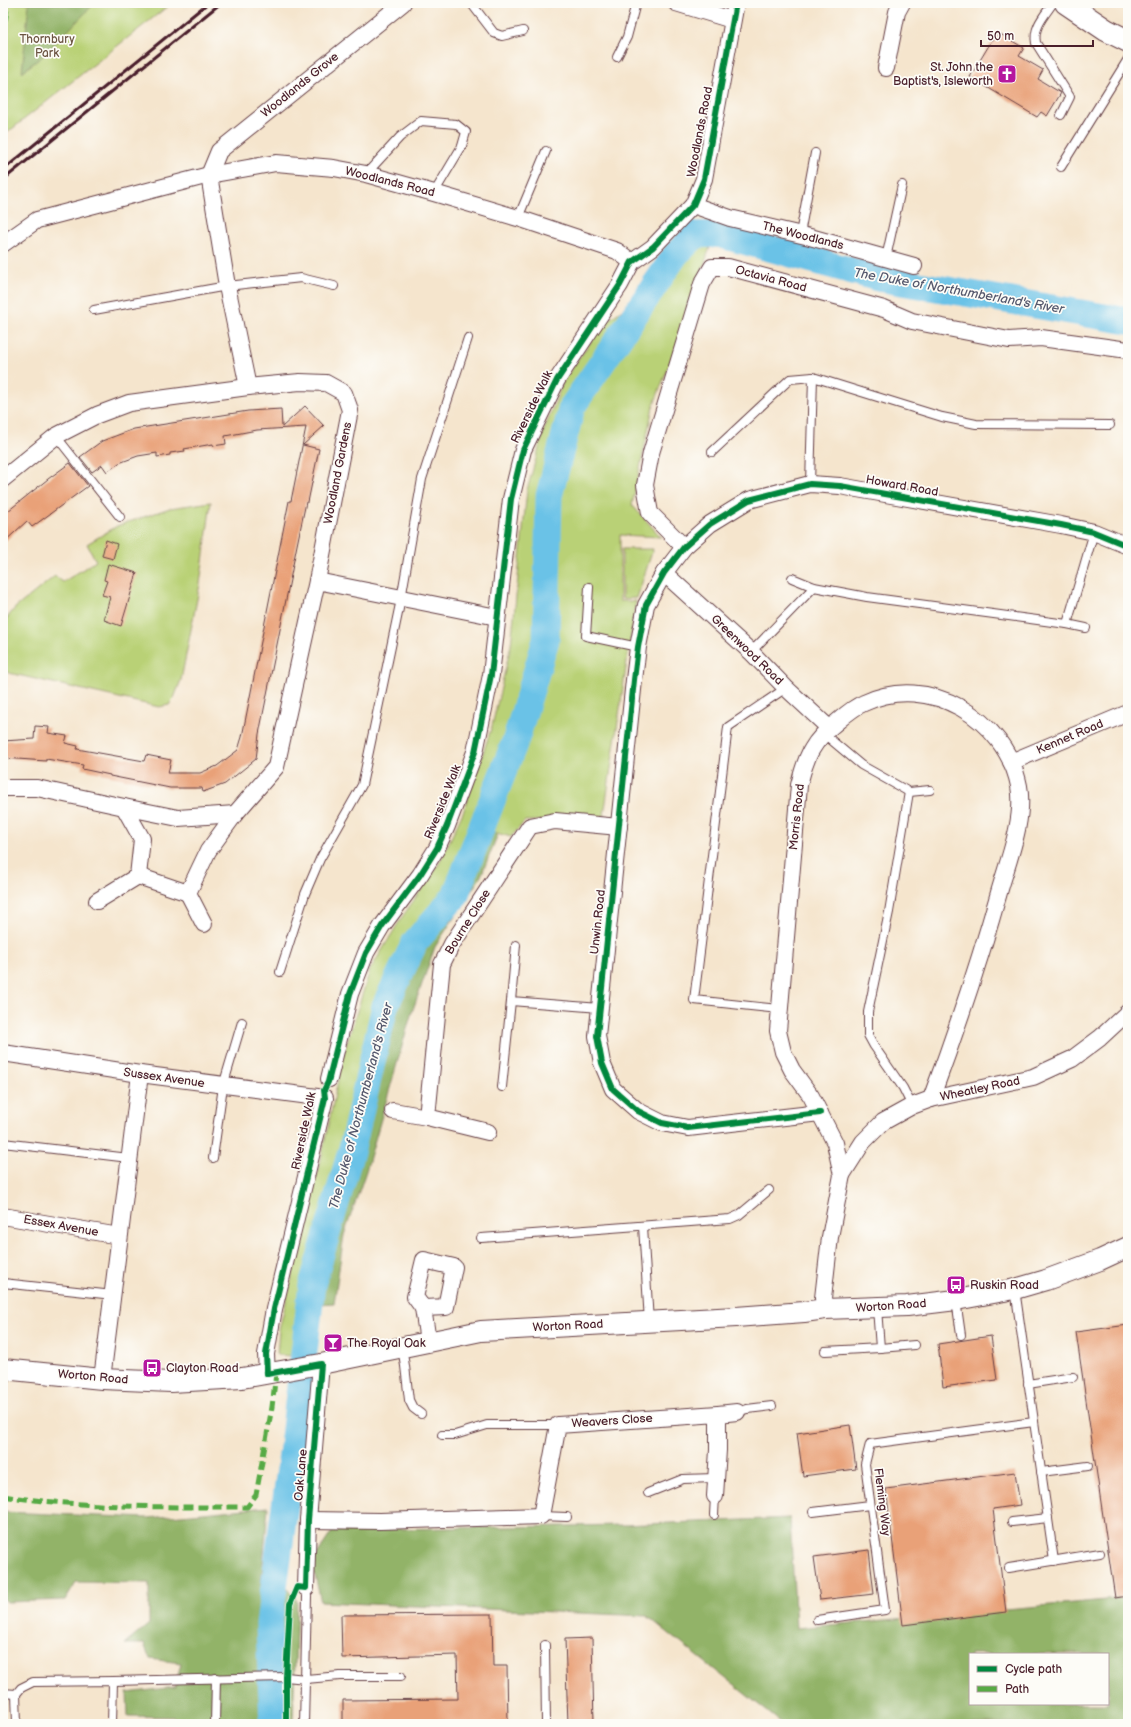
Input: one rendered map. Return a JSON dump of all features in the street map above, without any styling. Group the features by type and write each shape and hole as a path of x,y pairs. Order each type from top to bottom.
{"main road":[{"path":"1066,3 1106,30 1128,41"}],"street":[{"name":"Woodlands Grove","path":"209,175 219,151 403,3"},
{"path":"676,3 732,20"},
{"name":"Woodlands Road","path":"3,244 38,220 209,175 276,164 334,168 366,174 518,218 617,251 632,262 653,247 693,205 704,179 736,3"},
{"path":"886,68 897,12 902,3"},
{"path":"209,175 227,286 248,387"},
{"name":"The Woodlands","path":"693,205 730,218 800,234 914,266"},
{"name":"Riverside Walk","path":"329,1079 350,994 366,953 382,926 420,875 437,848 447,826 475,752 490,675 511,499 523,450 557,380 620,285 632,262"},
{"name":"Octavia Road","path":"684,547 650,513 645,485 651,453 702,284 712,267 728,267 877,307 912,321 1001,339 1041,338 1128,350"},
{"name":"Woodland Gardens","path":"3,480 56,436 97,415 129,403 248,387 300,382 326,383 344,393 350,410 317,581 276,767 235,814 208,851 188,893"},
{"name":"Howard Road","path":"684,547 710,524 749,500 810,484 840,486 1094,532 1128,546"},
{"name":"Unwin Road","path":"684,547 664,573 646,605 638,648 597,1036 602,1063 613,1089 638,1111 662,1123 688,1128 820,1113"},
{"name":"Greenwood Road","path":"664,573 751,652 827,731"},
{"path":"317,581 497,617"},
{"name":"Morris Road","path":"820,1113 811,1096 792,1070 783,1052 778,1031 799,785 805,763 812,748 847,712 864,702 889,695 915,693 942,699 964,708 989,728 1001,743 1012,762 1019,786 1021,806 1012,848 962,1017 931,1099"},
{"name":"Kennet Road","path":"1012,762 1128,713"},
{"path":"3,788 36,788 178,818 235,814"},
{"path":"124,807 142,839 138,876"},
{"name":"Bourne Close","path":"427,1117 442,964 452,944 530,826 555,821 619,827"},
{"path":"138,876 188,893 204,924"},
{"path":"98,901 138,876"},
{"name":"Wheatley Road","path":"842,1175 863,1142 883,1122 912,1106 931,1099 1033,1077 1072,1059 1100,1038 1128,1012"},
{"name":"Sussex Avenue","path":"3,1054 223,1086 325,1098"},
{"path":"102,1379 114,1296 119,1236 140,1074"},
{"name":"Riverside Walk","path":"276,1372 266,1354 274,1309 325,1098"},
{"path":"393,1111 427,1117 488,1132"},
{"path":"820,1113 835,1143 842,1175 830,1237 823,1298 825,1309"},
{"name":"Essex Avenue","path":"3,1216 119,1236"},
{"name":"Worton Road","path":"3,1369 102,1379 171,1382 242,1378 316,1365 402,1346 481,1331 649,1322 804,1312 825,1309 907,1306 956,1300 1015,1289 1046,1280 1100,1260 1128,1247"},
{"path":"423,1308 428,1341"},
{"name":"Oak Lane","path":"306,1592 316,1365"},
{"name":"Weavers Close","path":"541,1516 558,1425 736,1412"},
{"path":"715,1496 718,1450 718,1414"},
{"path":"308,1520 388,1521 541,1516"}],"lane":[{"path":"471,3 494,33 502,36 522,31"},
{"path":"617,57 627,37 636,3"},
{"path":"1053,3 1036,28 1035,36 1036,43 1070,97 1061,115"},
{"path":"1061,167 1128,59"},
{"path":"366,174 400,137 421,121 456,124 466,132 462,146 434,193"},
{"path":"518,218 546,151"},
{"path":"800,234 816,152"},
{"path":"886,258 902,185"},
{"path":"94,310 227,286 301,278 334,286"},
{"path":"280,972 305,894 320,859 362,785 401,599 422,479 468,338"},
{"path":"810,484 813,378"},
{"path":"712,452 790,379 813,378 942,417 976,424 1110,425"},
{"path":"56,436 120,517"},
{"path":"1067,624 1094,532"},
{"path":"792,578 814,587 867,598 1067,624 1086,628"},
{"path":"589,586 586,636 638,648"},
{"path":"751,652 814,587"},
{"path":"779,1008 694,1000 728,727 786,688"},
{"path":"827,731 860,765 909,792 930,790"},
{"path":"909,792 888,912 868,1012 868,1035 903,1088 912,1106"},
{"path":"502,1087 516,945"},
{"path":"511,1001 600,1008"},
{"path":"213,1158 223,1086 242,1022"},
{"path":"3,1142 130,1158"},
{"path":"482,1238 730,1219 739,1215 769,1190"},
{"path":"643,1226 649,1322"},
{"path":"3,1283 114,1296"},
{"path":"1015,1289 1054,1561"},
{"path":"956,1300 961,1334"},
{"path":"877,1308 880,1348"},
{"path":"825,1351 915,1345"},
{"path":"402,1346 406,1366 409,1400 413,1408 421,1414"},
{"path":"1028,1384 1073,1377"},
{"path":"736,1412 772,1406"},
{"name":"Fleming Way","path":"817,1620 885,1610 865,1464 870,1444 1034,1422"},
{"path":"442,1435 455,1435 487,1425 558,1425"},
{"path":"1041,1472 1088,1466"},
{"path":"648,1493 683,1479 715,1478"},
{"path":"714,1515 715,1496"},
{"path":"813,1512 870,1505"},
{"path":"541,1516 567,1517"},
{"path":"1012,1522 1048,1518"},
{"path":"1009,1568 1100,1553"},
{"path":"304,1724 306,1679 306,1592"},
{"path":"545,1645 546,1724"},
{"path":"17,1724 16,1694 21,1688 33,1682 245,1677 291,1677 306,1679 340,1676 401,1676"},
{"path":"215,1724 216,1678"},
{"path":"112,1724 113,1681"},
{"path":"3,1693 16,1694"}],"green space":[{"name":"Thornbury Park","path":"3,3 172,3 3,136"},
{"path":"29,3 98,3 93,5 44,55 22,72"},
{"path":"703,247 710,247 686,320 653,407 632,505 661,537 620,535 620,601 636,601 604,815 601,820 525,821 511,837 489,831 545,673 552,639 555,505 578,411 685,256"},
{"path":"632,303 634,308 567,404 542,499 541,614 532,657 486,799 458,868 415,932 380,998 353,1116 310,1272 294,1356 277,1355 279,1330 320,1164 344,1052 370,970 402,917 438,866 464,810 492,726 511,645 527,490 544,430 564,380 604,323"},
{"path":"211,502 200,584 181,680 174,698 169,705 159,707 9,673 3,670 3,623 15,608 55,576 63,582 96,561 87,544 117,526 170,508"},
{"path":"622,549 653,549 637,598 622,599"},
{"path":"489,831 498,834 481,876 435,947 411,1015 366,1171 344,1235 334,1303 319,1304 322,1277 396,1005 417,953 441,919 463,895"},
{"path":"268,1507 261,1585 285,1585 297,1601 293,1724 175,1724 174,1717 128,1716 127,1693 175,1687 181,1663 150,1659 144,1644 125,1644 149,1624 149,1583 76,1582 65,1600 7,1602 3,1598 3,1512 148,1518"},
{"path":"790,1518 796,1628 1128,1598 1128,1724 783,1724 647,1616 321,1602 312,1562 333,1530 622,1525"}],"building":[{"name":"St. John the Baptist's, Isleworth","path":"997,32 1024,48 1019,56 1043,70 1038,79 1061,93 1047,116 1041,112 1037,117 970,77"},
{"path":"305,406 324,426 303,445 319,449 297,545 259,734 256,759 225,784 203,792 202,788 170,788 110,776 82,769 83,765 46,759 46,761 3,758 3,741 34,739 35,726 49,727 48,733 67,736 65,743 78,746 77,749 144,761 146,755 171,760 168,773 200,773 217,766 238,750 242,737 289,501 291,501 306,427 257,430 225,436 226,444 213,446 213,444 184,449 185,451 157,457 157,453 138,456 119,463 107,472 102,465 92,472 80,457 102,441 134,429 248,411 281,409 282,427"},
{"path":"70,463 88,486 32,527 27,521 3,543 3,515"},
{"path":"106,540 117,544 113,559 102,556"},
{"path":"108,564 137,573 121,626 104,620 110,597 102,595 107,581 104,580"},
{"path":"1128,1325 1128,1596 1115,1598 1076,1332"},
{"path":"991,1336 997,1380 943,1387 938,1344"},
{"path":"850,1425 856,1469 803,1476 797,1433"},
{"path":"1015,1472 1020,1505 993,1509 1006,1612 903,1625 886,1489"},
{"path":"869,1550 874,1594 820,1600 814,1557"},
{"path":"492,1614 493,1666 507,1666 508,1724 494,1722 494,1724 343,1724 343,1700 458,1699 457,1655 342,1658 341,1615"},
{"path":"592,1638 594,1724 568,1724 565,1639"}],"waterway":[{"name":"The Duke of Northumberland's River","path":"273,1724 269,1624 292,1454 312,1285 352,1148 385,1006 415,942 455,896 516,739 546,640 549,496 572,407 676,254 696,235 718,234 878,278 1128,321"}],"railway":[{"path":"3,170 208,3"},
{"path":"3,180 221,3"}],"marked path":[{"path":"3,35 8,3"},
{"path":"3,1496 94,1505 155,1507 247,1507 256,1495 272,1407 276,1373"}],"cycle path":[{"path":"286,1724 286,1677 290,1604 297,1587 306,1588 308,1520 321,1364 267,1374 266,1354 274,1309 325,1098 324,1090 328,1082 350,994 366,953 382,926 420,875 437,848 447,826 475,752 491,675 511,499 523,450 557,380 620,285 632,262 653,247 693,205 704,179 736,3"},
{"path":"820,1113 688,1128 662,1123 638,1111 613,1089 602,1063 597,1036 634,680 638,647 646,605 664,573 684,547 710,524 749,500 810,484 840,486 1061,525 1094,532 1128,546"}],"place":[{"name":"St. John the Baptist's, Isleworth","path":"1007,74"},
{"name":"Ruskin Road","path":"956,1285"},
{"name":"The Royal Oak","path":"333,1343"},
{"name":"Clayton Road","path":"152,1368"}]}
